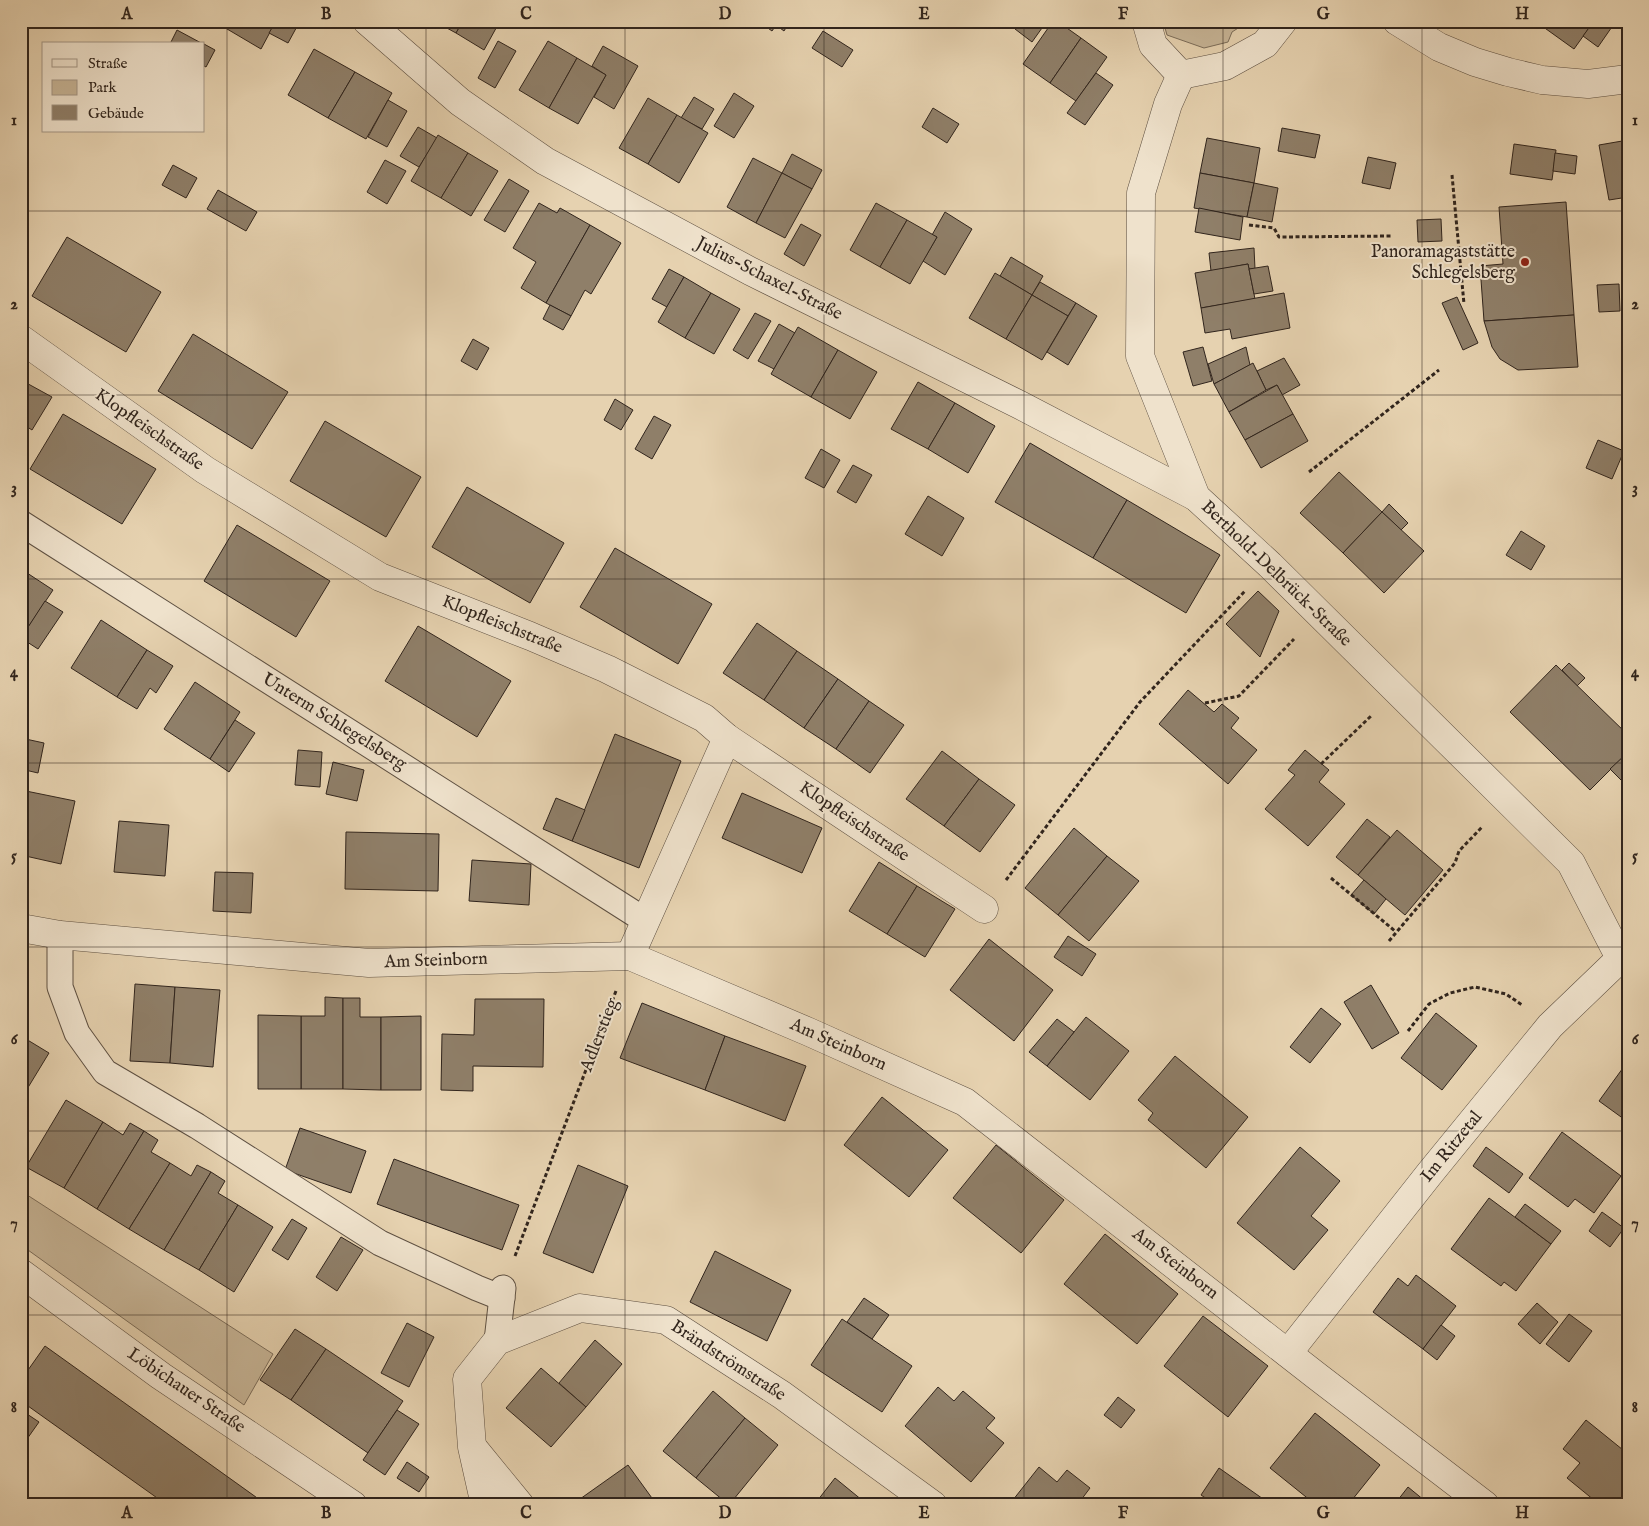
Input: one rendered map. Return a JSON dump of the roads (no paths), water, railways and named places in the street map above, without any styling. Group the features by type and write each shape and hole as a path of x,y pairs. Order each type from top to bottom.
{"street":[{"name":"Julius-Schaxel-Straße","path":"367,21 460,102 546,161 750,271 1020,405 1196,497"},
{"path":"1146,21 1153,46 1181,75 1225,66 1265,44 1283,21"},
{"path":"1397,21 1440,47 1474,62 1508,72 1542,80 1588,84 1628,79"},
{"name":"Berthold-Delbrück-Straße","path":"1181,75 1168,104 1141,193 1140,356 1196,497 1270,565 1570,863 1624,955"},
{"name":"Klopfleischstraße","path":"21,339 206,470 380,577 530,636 607,669 704,718 727,738 984,909"},
{"path":"630,956 727,738"},
{"name":"Am Steinborn","path":"21,928 60,935 369,963 630,956 809,1032 966,1102 1485,1505"},
{"name":"Im Ritzetal","path":"1288,1353 1430,1173 1550,1026 1624,955"},
{"name":"Löbichauer Straße","path":"21,1272 161,1376 353,1505"},
{"name":"Brändströmstraße","path":"497,1341 580,1308 666,1320 782,1396 933,1505"},
{"path":"485,1505 472,1447 466,1379 497,1341"},
{"path":"472,1447 520,1505"}],"lane":[{"name":"Unterm Schlegelsberg","path":"21,524 646,921"},
{"path":"60,935 60,987 77,1033 105,1072 197,1126 380,1243 477,1288 503,1293 497,1341"}],"place":[{"name":"Panoramagaststätte Schlegelsberg","path":"1525,262"}]}
